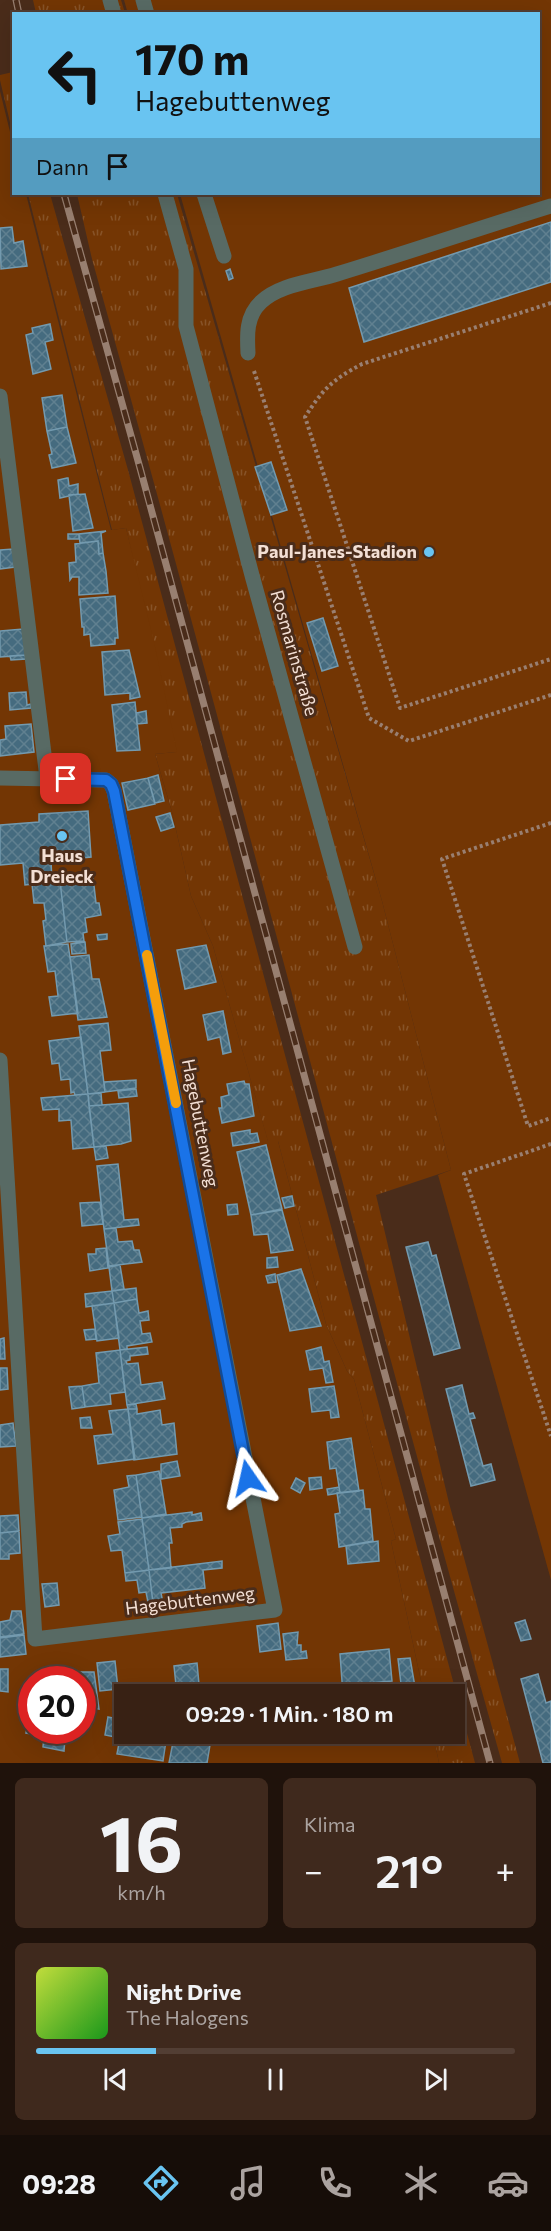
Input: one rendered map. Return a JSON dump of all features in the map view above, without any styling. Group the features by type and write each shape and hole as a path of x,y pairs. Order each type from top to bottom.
{"lane":[{"name":"Rosmarinstraße","path":"165,195 186,268 186,326 355,947"},
{"path":"204,195 224,256"},
{"path":"248,353 247,331 253,310 262,300 284,288 335,275 551,206"},
{"path":"0,396 47,778"},
{"name":"Hagebuttenweg","path":"0,778 106,780 114,791 275,1610 35,1640 0,1060"}],"path":[{"path":"551,303 362,364 337,378 319,395 305,417 400,708 551,659"},
{"path":"248,353 369,717 409,741 551,695"},
{"path":"551,824 442,859 528,1126 551,1118"},
{"path":"551,1144 464,1174 551,1436"}],"green space":[{"path":"33,0 121,0 125,12 36,12"},
{"path":"124,0 551,0 551,1580 438,1175 451,1170 382,901 180,195 540,195 540,12 127,12"},
{"path":"12,72 12,131 0,80 0,75"},
{"path":"0,91 12,140 12,195 26,195 111,530 126,528 154,642 177,752 155,754 172,812 191,896 213,946 268,1141 278,1141 326,1324 347,1371 354,1379 396,1539 391,1541 422,1684 114,1684 114,1744 435,1744 439,1763 0,1763"},
{"path":"28,195 50,195 128,470 454,1684 422,1684 391,1541 396,1539 354,1379 347,1371 326,1324 278,1141 268,1142 213,946 191,896 172,812 155,754 176,752 126,528 112,530"},
{"path":"77,195 177,195 382,901 451,1170 376,1195 449,1503 520,1763 502,1763 92,259"},
{"path":"465,1726 475,1763 439,1763 435,1744 465,1744"}],"building":[{"path":"551,222 551,282 364,342 349,288"},
{"path":"12,227 14,243 23,241 27,266 1,269 0,228"},
{"path":"230,269 233,278 229,280 226,271"},
{"path":"50,324 53,340 45,342 51,369 33,374 26,335 33,333 32,328"},
{"path":"62,395 67,427 47,431 42,398"},
{"path":"67,427 76,463 52,468 49,455 52,454 47,431"},
{"path":"271,462 287,510 271,515 255,467"},
{"path":"68,478 69,486 78,484 78,494 60,498 58,480"},
{"path":"85,494 93,528 73,531 69,495"},
{"path":"106,531 101,533 103,553 99,554 98,541 80,543 79,534"},
{"path":"68,534 79,534 79,539 68,539"},
{"path":"98,541 99,554 103,553 108,593 79,595 79,577 72,577 70,580 69,563 76,562 75,544"},
{"path":"13,549 15,567 0,569 0,550"},
{"path":"115,596 118,638 115,638 115,644 91,646 90,634 84,635 84,627 82,627 80,599"},
{"path":"323,618 338,666 322,671 307,623"},
{"path":"23,629 26,655 0,657 0,631"},
{"path":"129,650 140,697 130,699 130,693 105,695 102,652"},
{"path":"25,655 26,659 11,660 10,656"},
{"path":"26,692 27,705 31,704 31,708 10,710 9,693"},
{"path":"135,702 140,750 117,751 112,705"},
{"path":"146,711 147,723 137,724 136,713"},
{"path":"31,724 34,752 0,756 0,740 6,739 5,726"},
{"path":"158,775 164,801 155,803 148,778"},
{"path":"148,778 155,804 128,810 122,783"},
{"path":"88,811 91,857 51,861 52,882 25,885 23,863 0,865 0,825 39,822 39,814"},
{"path":"170,813 174,827 161,831 156,817"},
{"path":"93,877 96,903 99,903 101,915 85,918 87,932 83,933 84,941 67,942 60,881"},
{"path":"60,881 67,942 46,946 43,921 46,920 44,903 34,903 32,884"},
{"path":"107,934 107,939 98,940 97,935"},
{"path":"85,942 86,953 72,954 71,944"},
{"path":"68,944 78,1013 52,1016 49,997 58,996 55,971 48,972 44,946"},
{"path":"206,945 216,982 185,989 177,950"},
{"path":"89,955 92,979 99,979 107,1017 78,1020 70,957"},
{"path":"223,1011 231,1052 223,1054 220,1037 208,1040 203,1015"},
{"path":"108,1023 111,1050 100,1051 105,1092 88,1094 79,1026"},
{"path":"81,1037 88,1094 75,1095 74,1092 71,1093 70,1079 61,1080 59,1063 52,1064 49,1041"},
{"path":"136,1080 136,1088 105,1092 104,1082"},
{"path":"244,1081 245,1084 249,1084 254,1116 222,1123 219,1108 222,1108 221,1097 229,1095 227,1084"},
{"path":"136,1089 137,1096 119,1098 118,1091"},
{"path":"101,1093 102,1105 89,1106 88,1094"},
{"path":"88,1094 94,1147 73,1149 71,1120 59,1121 59,1109 43,1110 41,1098"},
{"path":"128,1103 131,1141 94,1147 89,1106"},
{"path":"250,1130 250,1134 257,1133 259,1142 233,1146 231,1133"},
{"path":"266,1145 282,1209 251,1215 237,1152"},
{"path":"106,1146 108,1158 96,1160 94,1147"},
{"path":"118,1164 124,1220 138,1219 139,1225 104,1229 97,1166"},
{"path":"292,1196 294,1206 285,1208 282,1198"},
{"path":"100,1202 103,1224 82,1226 80,1203"},
{"path":"237,1204 238,1214 228,1215 227,1205"},
{"path":"282,1210 293,1250 271,1253 268,1234 254,1235 251,1215"},
{"path":"116,1228 118,1242 132,1241 134,1250 139,1250 142,1262 109,1266 104,1229"},
{"path":"428,1242 432,1256 436,1255 460,1348 434,1355 406,1247"},
{"path":"106,1248 108,1268 90,1271 88,1254 96,1254 96,1249"},
{"path":"277,1257 278,1267 267,1268 267,1258"},
{"path":"120,1265 124,1289 112,1291 109,1267"},
{"path":"301,1269 321,1326 290,1331 277,1275"},
{"path":"275,1274 276,1282 268,1283 266,1276"},
{"path":"136,1288 137,1299 114,1303 112,1291"},
{"path":"112,1291 114,1303 86,1307 85,1294"},
{"path":"137,1299 139,1313 148,1311 149,1320 140,1321 142,1334 150,1333 152,1342 127,1346 127,1349 120,1350 114,1303"},
{"path":"114,1303 119,1338 97,1341 92,1306"},
{"path":"95,1329 96,1339 86,1340 84,1330"},
{"path":"4,1338 5,1359 0,1359 0,1339"},
{"path":"147,1347 148,1354 130,1356 130,1360 126,1361 127,1364 138,1363 141,1385 162,1382 165,1399 127,1405 120,1350"},
{"path":"321,1347 324,1362 329,1361 333,1382 326,1383 323,1368 310,1370 306,1351"},
{"path":"120,1350 125,1392 110,1394 111,1404 85,1407 82,1386 99,1383 96,1353"},
{"path":"0,1368 7,1368 8,1389 0,1390"},
{"path":"462,1385 469,1414 473,1413 475,1418 470,1419 483,1466 491,1464 495,1480 471,1486 446,1389"},
{"path":"82,1386 85,1407 72,1409 69,1387"},
{"path":"334,1386 339,1417 331,1418 330,1410 312,1412 309,1389"},
{"path":"136,1404 137,1409 128,1409 127,1405"},
{"path":"128,1409 137,1409 137,1414 160,1410 162,1425 174,1423 177,1454 134,1460"},
{"path":"128,1409 135,1459 98,1464 94,1436 113,1434 109,1411"},
{"path":"90,1417 92,1428 81,1428 80,1418"},
{"path":"13,1423 16,1446 0,1447 0,1425"},
{"path":"351,1438 359,1491 340,1493 336,1468 330,1469 327,1442"},
{"path":"177,1461 180,1476 161,1479 161,1464"},
{"path":"159,1471 166,1514 142,1518 136,1475"},
{"path":"136,1475 142,1517 118,1520 114,1490 129,1487 127,1476"},
{"path":"321,1477 322,1488 310,1490 309,1478"},
{"path":"296,1478 305,1483 300,1493 291,1488"},
{"path":"339,1487 340,1493 328,1495 327,1489"},
{"path":"363,1490 365,1509 370,1509 373,1541 339,1547 335,1514 340,1513 337,1493"},
{"path":"192,1512 192,1515 201,1513 202,1520 186,1522 182,1524 182,1527 170,1528 171,1568 149,1570 142,1518"},
{"path":"18,1515 19,1531 0,1533 0,1516"},
{"path":"142,1519 149,1570 125,1573 122,1550 111,1551 108,1536 120,1534 118,1522"},
{"path":"19,1531 20,1553 9,1554 9,1559 0,1559 0,1533"},
{"path":"378,1541 379,1561 348,1564 346,1546"},
{"path":"222,1561 222,1568 203,1570 205,1588 161,1593 164,1608 161,1612 154,1611 149,1570"},
{"path":"149,1570 154,1611 141,1612 140,1603 148,1602 146,1592 139,1593 137,1580 126,1581 125,1573"},
{"path":"57,1583 59,1605 45,1607 42,1584"},
{"path":"12,1611 21,1611 24,1634 0,1637 0,1622 10,1620"},
{"path":"525,1620 531,1639 521,1641 515,1623"},
{"path":"278,1623 281,1649 260,1652 257,1626"},
{"path":"298,1632 297,1645 301,1645 301,1652 306,1651 307,1658 286,1660 283,1634"},
{"path":"24,1635 26,1654 0,1657 0,1638"},
{"path":"389,1649 392,1681 342,1684 340,1654"},
{"path":"410,1658 414,1684 401,1684 398,1659"},
{"path":"115,1661 117,1684 114,1684 114,1689 100,1691 97,1663"},
{"path":"197,1663 199,1684 176,1684 174,1666"},
{"path":"0,1669 8,1669 8,1692 0,1691"},
{"path":"538,1674 546,1703 551,1701 551,1763 543,1763 521,1679"},
{"path":"96,1687 99,1709 96,1708"},
{"path":"108,1717 114,1718 114,1737 105,1735"},
{"path":"43,1744 65,1744 64,1751 43,1747"},
{"path":"119,1744 166,1744 163,1761 117,1754"},
{"path":"173,1744 210,1745 207,1763 169,1763"}],"railway":[{"path":"16,0 19,12"},
{"path":"64,195 490,1763"}],"slow traffic":[{"path":"147,955 176,1103"}],"place":[{"name":"Paul-Janes-Stadion","path":"429,552"},
{"name":"Haus Dreieck","path":"62,836"}],"route":[{"path":"66,779 106,780 114,791 206,1253 248,1478"}]}
